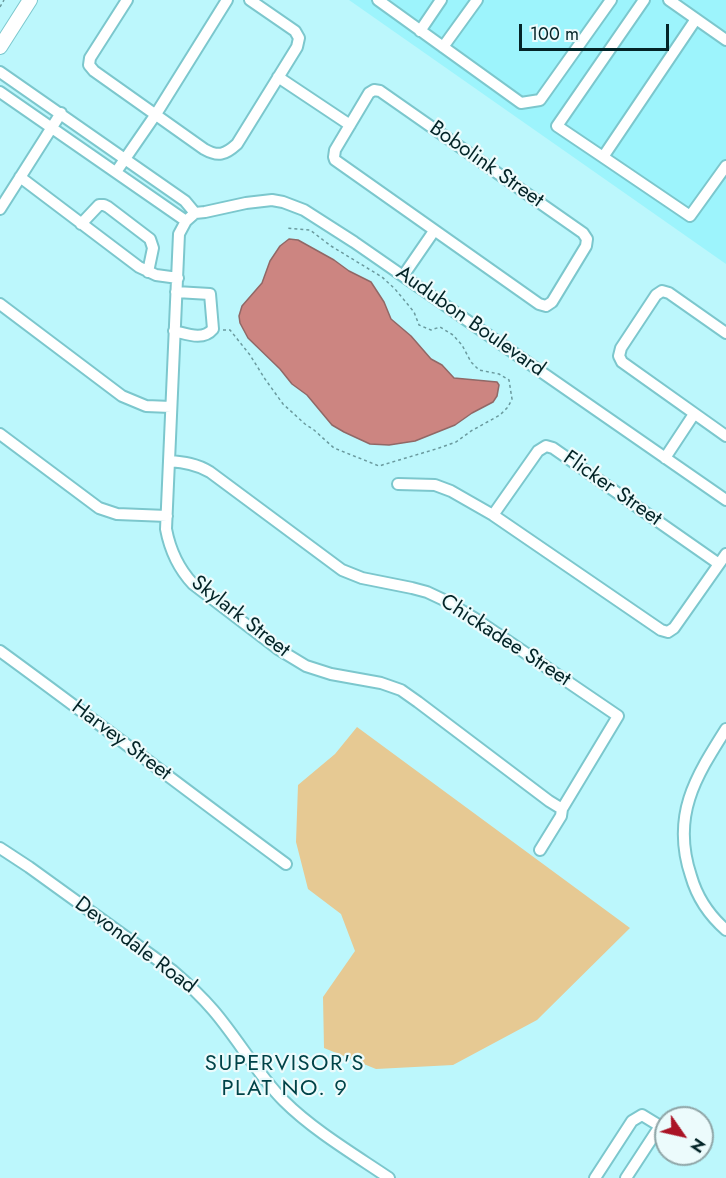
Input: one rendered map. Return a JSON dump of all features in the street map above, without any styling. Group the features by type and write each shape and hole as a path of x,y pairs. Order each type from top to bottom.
{"main road":[{"path":"0,47 30,0"}],"street":[{"path":"127,0 90,58 89,65 94,71 204,149 218,154 226,153 237,144 297,47 299,38 295,32 250,0"},
{"path":"116,172 156,114 227,0"},
{"path":"378,0 520,104 540,100 610,0"},
{"path":"420,31 441,0"},
{"path":"443,47 477,0"},
{"path":"644,0 557,126 690,216 726,166"},
{"path":"669,0 726,40"},
{"path":"603,157 696,19"},
{"path":"0,72 185,201 195,213 186,221 0,92"},
{"path":"278,77 350,125"},
{"name":"Bobolink Street","path":"374,90 380,91 583,233 587,239 586,246 552,302 546,306 539,304 335,160 335,150 350,125 369,93 374,90"},
{"path":"0,209 61,113"},
{"path":"20,177 147,272 178,278"},
{"name":"Audubon Boulevard","path":"195,213 272,200 304,210 726,500"},
{"path":"81,224 99,206 108,207 150,239 153,248 147,272"},
{"name":"Skylark Street","path":"186,221 179,234 178,243 166,530 170,547 187,577 278,649 297,661 314,669 346,678 381,683 400,690 562,809"},
{"path":"403,276 434,231"},
{"path":"726,333 669,293 662,291 656,295 621,348 619,356 622,362 726,436"},
{"path":"174,331 200,336 207,335 213,329 210,294 176,292"},
{"path":"0,304 122,396 146,406 171,407"},
{"path":"665,458 694,414"},
{"path":"0,434 99,508 117,514 166,516"},
{"name":"Flicker Street","path":"493,515 538,451 546,446 554,448 719,564"},
{"name":"Chickadee Street","path":"169,461 191,464 210,472 342,570 362,578 427,592 458,607 618,716 562,809"},
{"path":"398,484 442,487 493,515 661,630 668,632 674,628 726,554"},
{"name":"Harvey Street","path":"0,651 286,864"},
{"path":"726,729 697,776 689,798 683,827 686,860 696,891 712,916 726,930"},
{"path":"540,850 561,816 562,809"},
{"name":"Devondale Road","path":"0,848 189,984 213,1010 255,1067 284,1101 312,1125 389,1178"},
{"path":"595,1178 632,1121 642,1115 660,1126 626,1178"}],"path":[{"path":"0,7 4,0"},
{"path":"213,329 230,330 283,404 334,448 379,466 456,442 500,415 508,407 512,399 509,380 499,374 479,370 453,335 440,327 431,330 419,325 414,312 382,277 331,246 310,230 286,228"}],"shaded area":[{"path":"349,0 726,0 726,264"},
{"path":"289,239 298,240 371,282 384,302 391,319 411,336 431,359 442,365 454,378 497,382 499,385 497,396 493,402 455,425 415,441 389,445 370,444 332,425 307,395 292,384 248,338 240,323 239,316 242,306 262,283 270,261 280,246"},
{"path":"357,727 630,928 537,1020 453,1065 376,1069 324,1048 323,997 355,951 341,914 308,889 296,842 298,785 335,754"}],"district":[{"name":"SUPERVISOR'S PLAT NO. 9","path":"285,1078"}]}
